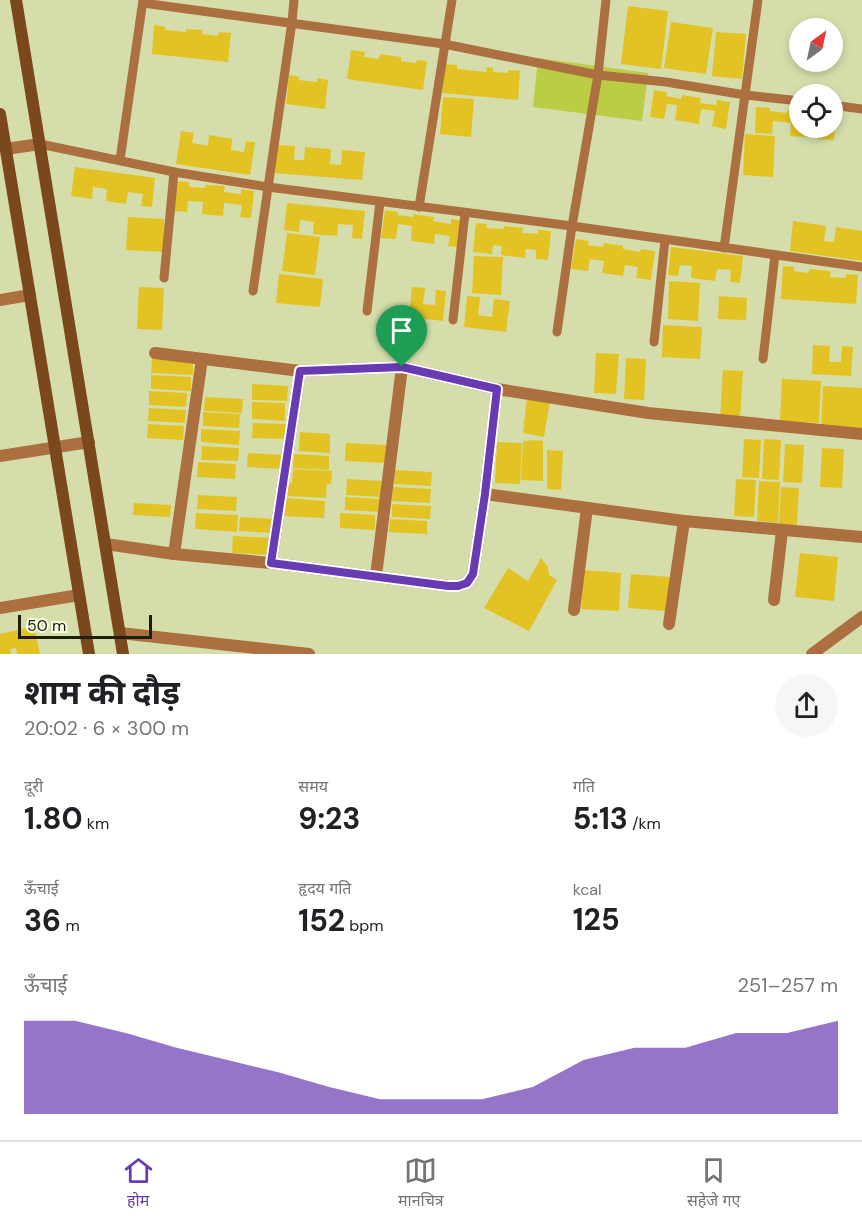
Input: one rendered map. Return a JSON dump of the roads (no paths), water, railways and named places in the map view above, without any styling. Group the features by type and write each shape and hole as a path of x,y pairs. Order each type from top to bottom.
{"street":[{"path":"16,0 123,654"},
{"path":"0,114 3,149 30,295 89,654"},
{"path":"3,149 40,144"},
{"path":"0,300 30,295"},
{"path":"155,353 300,371 402,367 497,389 648,412 862,435"},
{"path":"174,554 202,359"},
{"path":"376,576 402,367"},
{"path":"271,563 300,371"},
{"path":"106,544 448,586 467,583 473,574 497,389"},
{"path":"0,456 89,442"},
{"path":"485,494 684,521 862,537"},
{"path":"574,610 586,508"},
{"path":"669,624 684,521"},
{"path":"774,600 782,531"},
{"path":"0,608 79,595"},
{"path":"815,653 861,622"},
{"path":"120,633 309,654"}],"lane":[{"path":"253,291 294,0"},
{"path":"419,207 452,0"},
{"path":"557,332 572,226 598,75 606,0"},
{"path":"724,248 758,0"},
{"path":"120,160 143,1 444,44 598,75 666,82 789,100"},
{"path":"843,106 862,109"},
{"path":"40,144 268,187 572,226 862,267"},
{"path":"164,278 174,171"},
{"path":"368,310 380,202"},
{"path":"453,320 465,213"},
{"path":"654,342 665,240"},
{"path":"763,359 775,255"}]}
